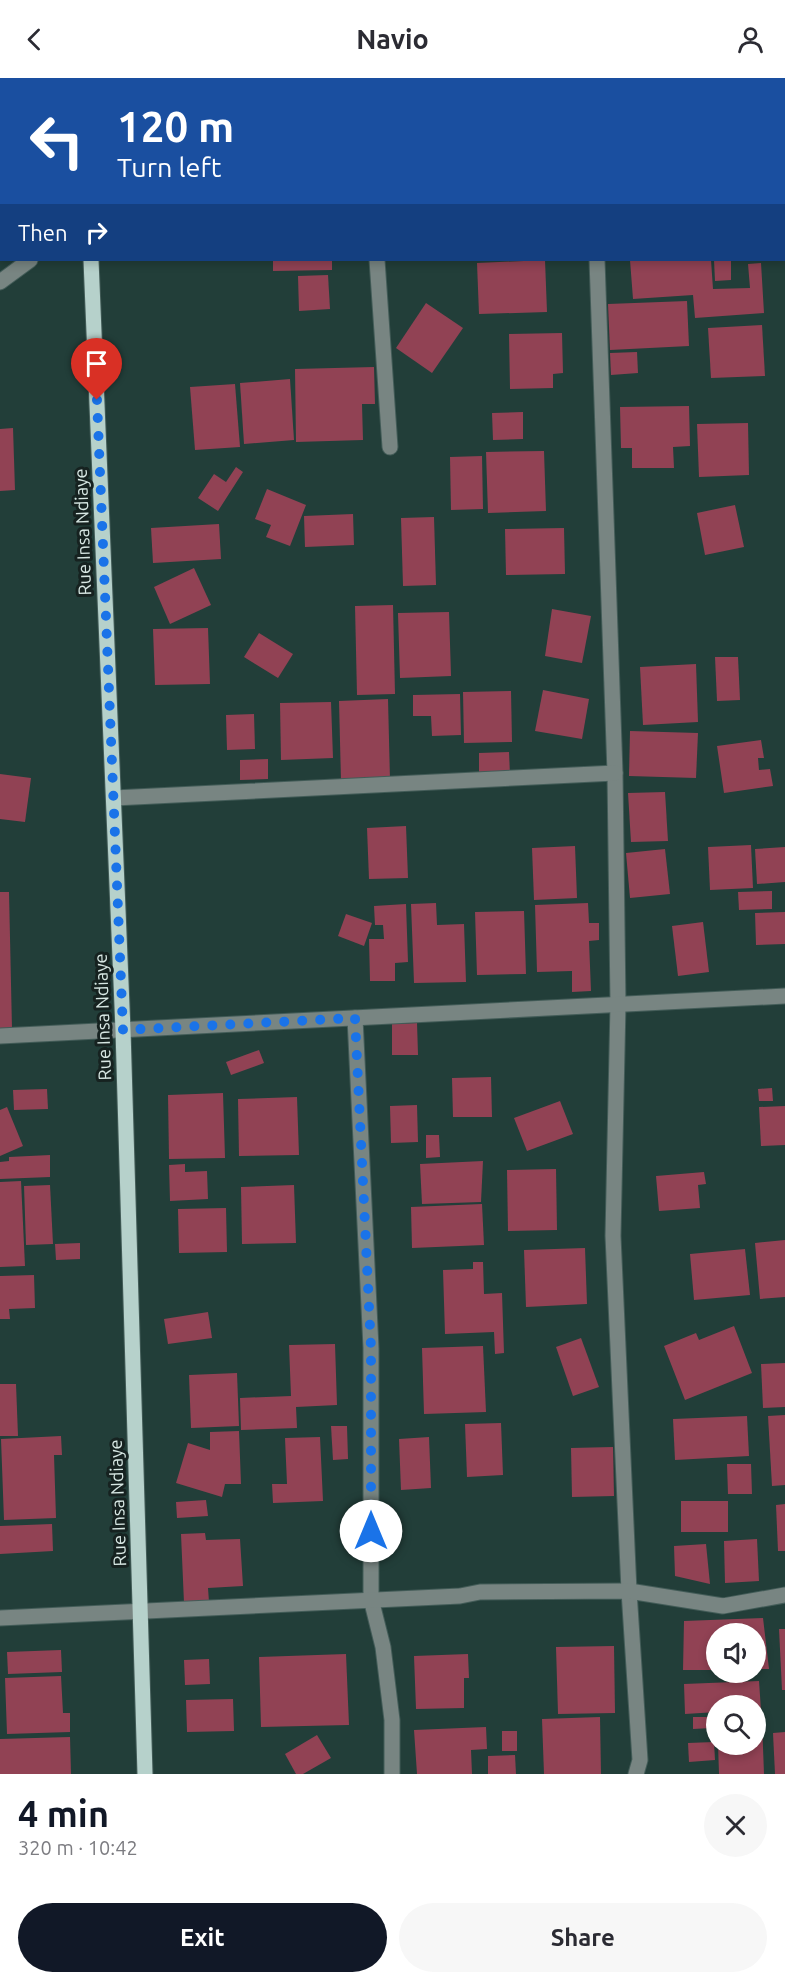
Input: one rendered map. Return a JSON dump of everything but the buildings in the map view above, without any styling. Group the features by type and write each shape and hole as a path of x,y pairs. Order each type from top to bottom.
{"main road":[{"name":"Rue Insa Ndiaye","path":"91,261 123,1030 145,1774"}],"street":[{"path":"0,282 29,261"},
{"path":"377,261 390,447"},
{"path":"597,261 615,773 618,1004 613,1236 629,1591 640,1760 636,1774"},
{"path":"114,798 615,773"},
{"path":"0,1036 785,996"},
{"path":"355,1018 371,1348 371,1599 384,1647 392,1720 392,1774"},
{"path":"0,1618 460,1596 480,1592 629,1591 723,1606 785,1595"}],"route":[{"path":"97,400 123,1030 355,1018 371,1348 371,1531"}]}
